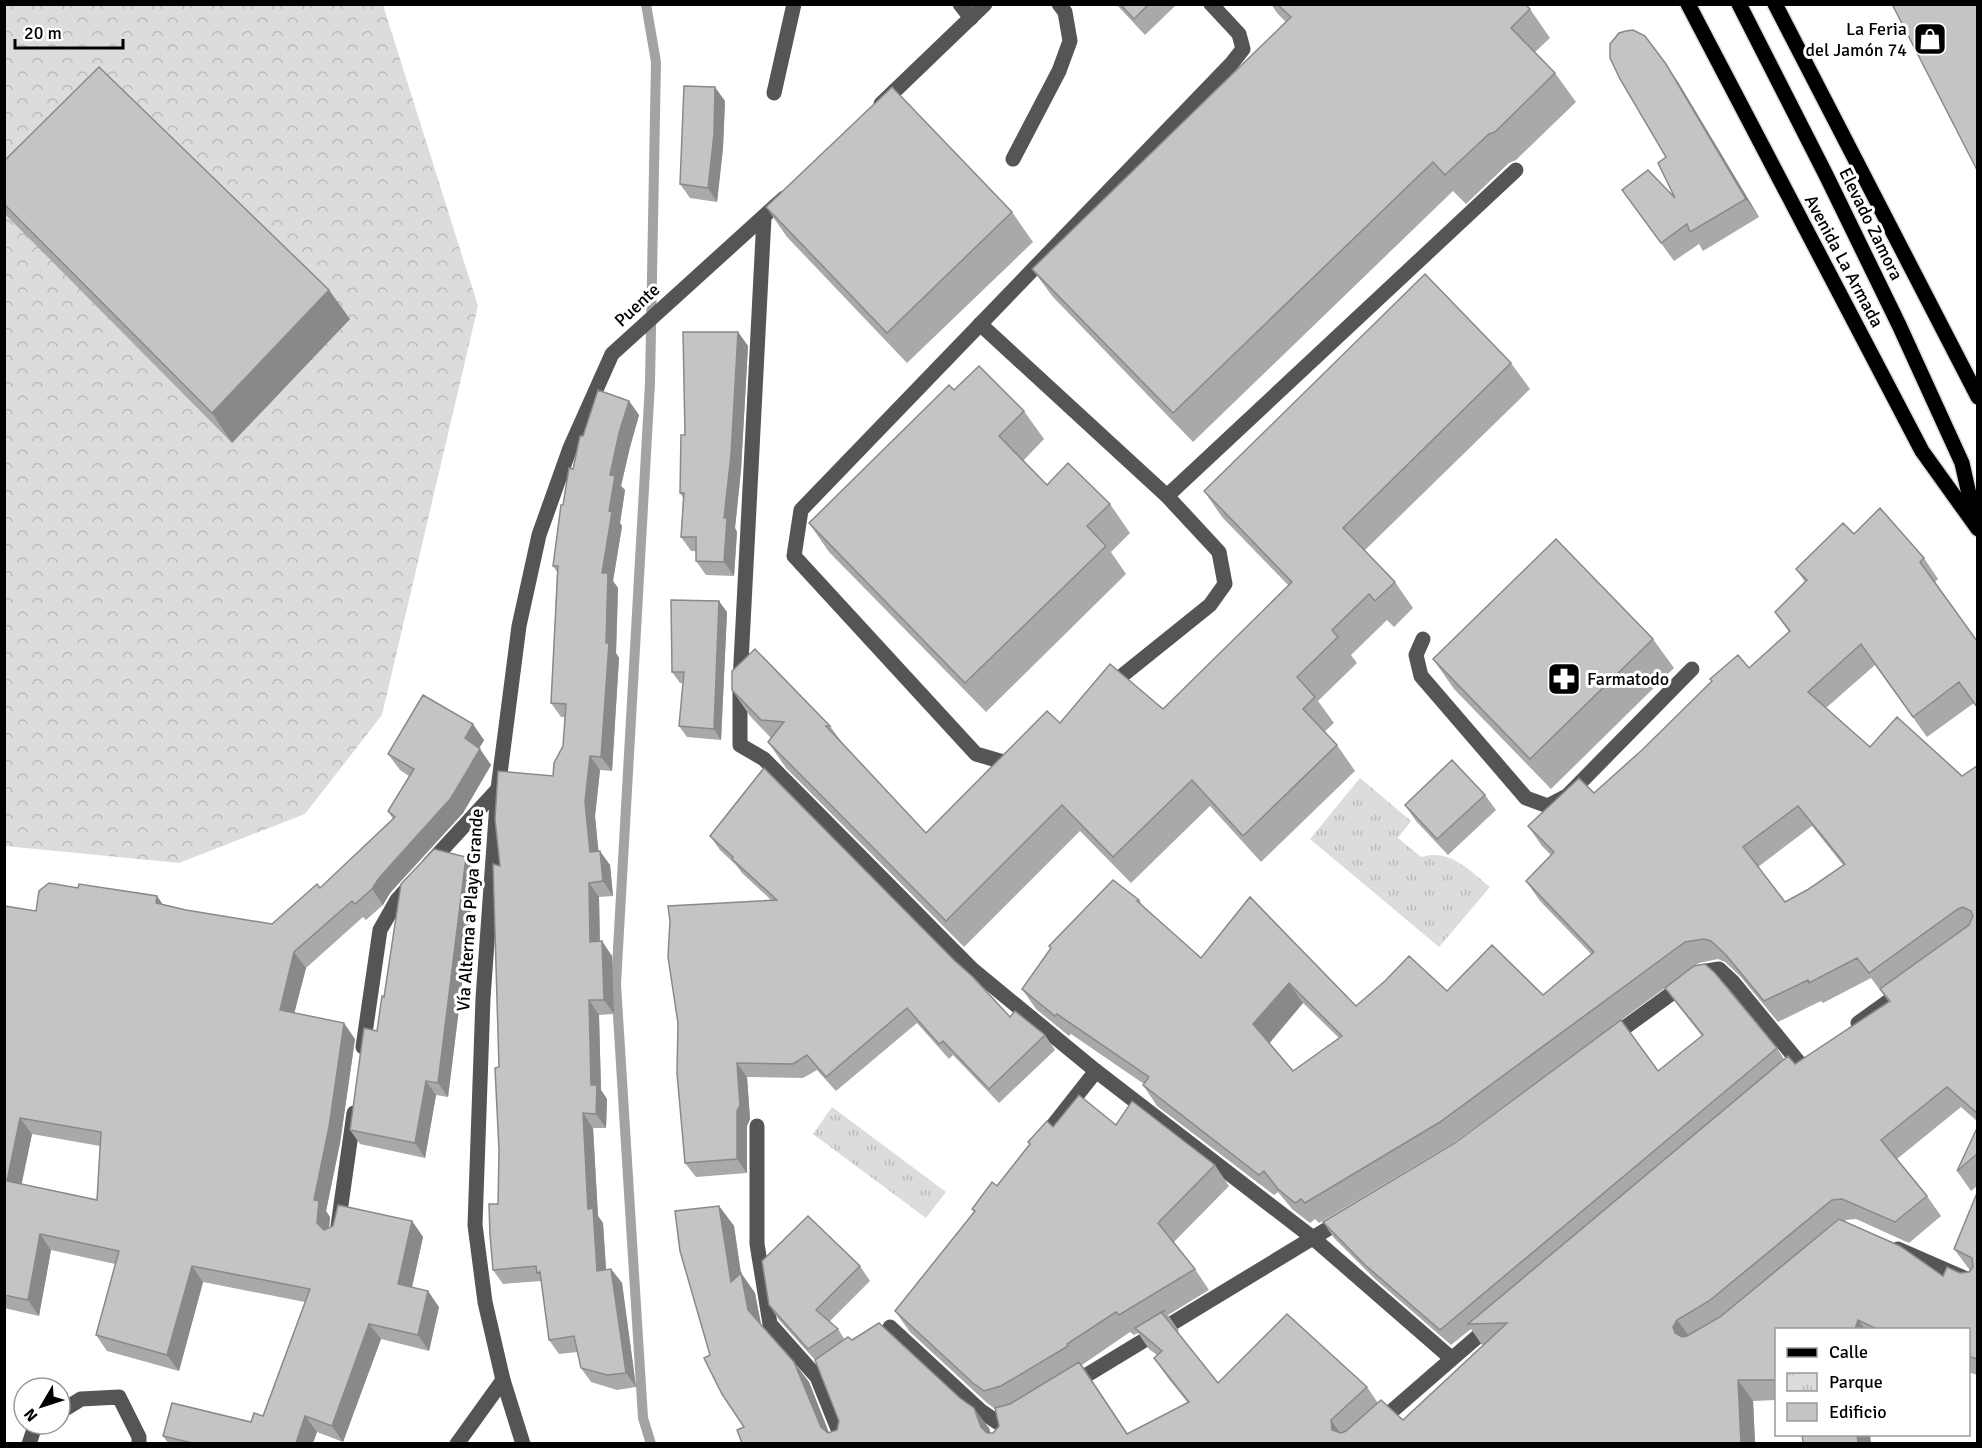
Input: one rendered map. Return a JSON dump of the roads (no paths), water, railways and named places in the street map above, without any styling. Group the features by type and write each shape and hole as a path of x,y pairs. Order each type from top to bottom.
{"main road":[{"name":"Avenida La Armada","path":"1688,4 1922,452 1977,528"},
{"name":"Elevado Zamora","path":"1739,4 1842,207 1962,463 1977,528"},
{"path":"1775,4 1977,396"},
{"name":"Elevado Zamora","path":"1962,463 1977,480"}],"street":[{"path":"774,93 794,4"},
{"path":"960,4 971,18"},
{"path":"868,117 985,4"},
{"path":"1013,159 1059,71 1070,41 1065,12 1059,4"},
{"path":"1026,752 1010,764 976,754 794,556 801,510 1232,63 1243,49 1239,34 1211,4"},
{"path":"1167,496 1516,170"},
{"path":"799,183 764,216 740,682 740,745 764,759 972,969 1096,1071 1313,1238 1451,1358"},
{"name":"Puente","path":"612,354 764,216"},
{"path":"980,324 1167,496 1219,552 1225,584 1210,605 1094,699"},
{"name":"Vía Alterna a Playa Grande","path":"523,1443 503,1380 485,1302 475,1225 483,998 498,789 519,626 539,535 570,448 612,354"},
{"path":"1423,639 1416,655 1421,676 1526,798 1548,806 1567,796 1692,669"},
{"path":"362,1059 380,930 397,900 498,789"},
{"path":"1594,1050 1701,972 1719,969 1733,982 1801,1065"},
{"path":"1847,1031 1912,984"},
{"path":"1030,1154 1096,1071"},
{"path":"337,1236 357,1095"},
{"path":"756,1126 757,1244 770,1324 822,1374 844,1443"},
{"path":"1060,1392 1362,1209"},
{"path":"1888,1245 1977,1284"},
{"path":"1354,1443 1507,1312"},
{"path":"890,1326 998,1427 1029,1410"},
{"path":"457,1443 503,1380"},
{"path":"72,1405 81,1399 119,1397 139,1437 139,1443"}],"waterway":[{"path":"646,4 656,62 650,383 616,984 643,1418 651,1444"}],"place":[{"name":"La Feria del Jamón 74","path":"1930,39"},
{"name":"Farmatodo","path":"1564,679"}]}
